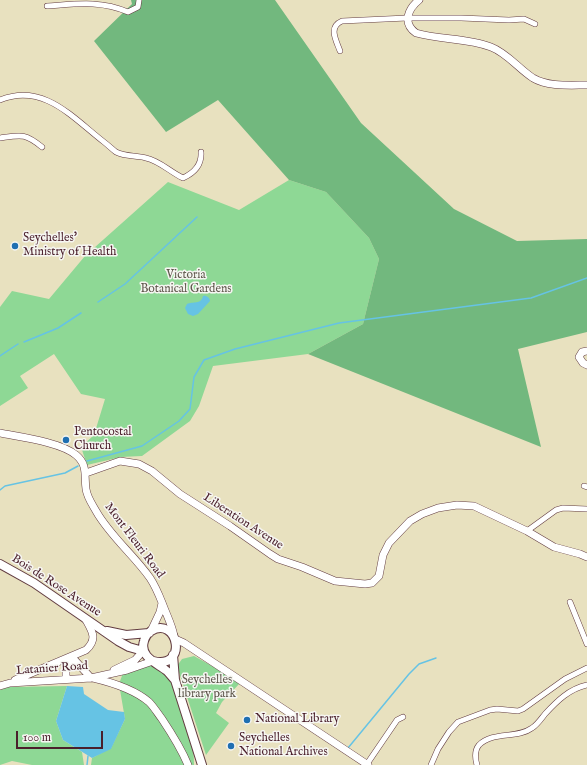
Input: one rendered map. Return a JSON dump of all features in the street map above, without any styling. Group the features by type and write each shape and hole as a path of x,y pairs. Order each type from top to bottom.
{"main road":[{"path":"419,0 411,8 407,18 409,27 416,33 479,44 492,48 500,52 534,78 547,84 587,85"},
{"path":"587,351 582,352 579,357 583,363 587,365"},
{"name":"Mont Fleuri Road","path":"0,433 64,448 76,455 82,462 86,473 86,489 89,497 100,517 149,577 161,598 175,638"},
{"name":"Liberation Avenue","path":"86,473 120,462 139,464 152,471 180,494 278,559 308,569 335,581 364,584 372,583 377,579 381,568 383,555 389,543 410,521 422,514 438,508 457,504 474,506 527,531 554,547 587,557"},
{"name":"Bois de Rose Avenue","path":"0,564 34,583 86,620 129,647 143,651"},
{"path":"162,603 160,612 144,641 143,651 175,680"},
{"path":"10,683 86,650 92,644 93,632 86,620"},
{"name":"Bois de Rose Avenue","path":"99,628 126,635 150,632"},
{"path":"150,632 161,629 166,630 175,638 367,765"},
{"path":"175,638 176,647 173,655 175,680 202,765"},
{"name":"Latanier Road","path":"105,674 135,660 143,651"},
{"path":"153,661 164,662 173,655"},
{"path":"72,657 91,678 107,681 120,686 139,695 149,702 174,737 188,765"},
{"path":"66,679 66,669 72,657"},
{"name":"Latanier Road","path":"0,686 10,683 91,678 128,670 153,661"}],"street":[{"path":"47,6 97,2 116,6 128,12 138,7 139,0"},
{"path":"340,51 333,31 338,22 348,20 407,18 524,19 535,24"},
{"path":"0,100 15,94 43,98 69,113 116,152 130,157 145,157 162,164 183,178 191,174 197,168 202,159 201,152"},
{"path":"0,138 19,136 30,137 42,147"},
{"path":"527,531 556,510 563,508 587,509"},
{"path":"570,602 587,644"},
{"path":"431,765 438,749 449,732 458,722 490,710 523,710 565,679 587,668"},
{"path":"477,765 475,752 484,740 524,732 532,728 558,700 571,691 587,685"},
{"path":"367,765 397,720 403,717"}],"green space":[{"path":"131,0 275,0 361,123 454,209 517,241 587,239 587,332 518,349 541,447 308,354 363,324 379,259 369,238 326,192 289,180 218,100 166,132 94,41 132,4"},
{"name":"Victoria Botanical Gardens","path":"289,180 326,192 369,238 379,259 363,324 308,354 213,366 199,406 190,421 142,456 121,457 87,465 81,447 94,435 105,399 81,394 54,354 20,376 28,388 0,406 0,307 12,291 49,299 85,256 168,182 239,210"},
{"name":"Seychelles library park","path":"194,656 241,682 222,702 216,713 229,723 206,755 177,666 182,659"},
{"path":"153,661 175,680 193,734 194,765 91,765 92,758 111,748 125,719 119,684 123,673"},
{"path":"67,686 56,721 63,740 82,752 84,765 32,765 12,761 0,765 0,690 9,687"}],"water":[{"path":"203,296 208,297 210,301 198,314 193,316 188,314 185,308 187,304 199,302"},
{"path":"67,686 83,687 84,694 108,710 124,712 125,719 111,749 92,758 63,740 56,721"}],"waterway":[{"path":"98,302 125,284 197,217"},
{"path":"87,461 142,446 179,421 190,409 194,377 204,360 235,349 339,323 531,298 587,278"},
{"path":"24,342 58,328 81,313"},
{"path":"0,356 18,344"},
{"path":"0,490 5,486 65,473 78,466"},
{"path":"348,748 409,674 419,664 436,658"},
{"path":"87,765 88,756"}],"place":[{"name":"Seychelles' Ministry of Health","path":"15,246"},
{"name":"Pentocostal Church","path":"66,440"},
{"name":"National Library","path":"247,720"},
{"name":"Seychelles National Archives","path":"231,746"}]}
